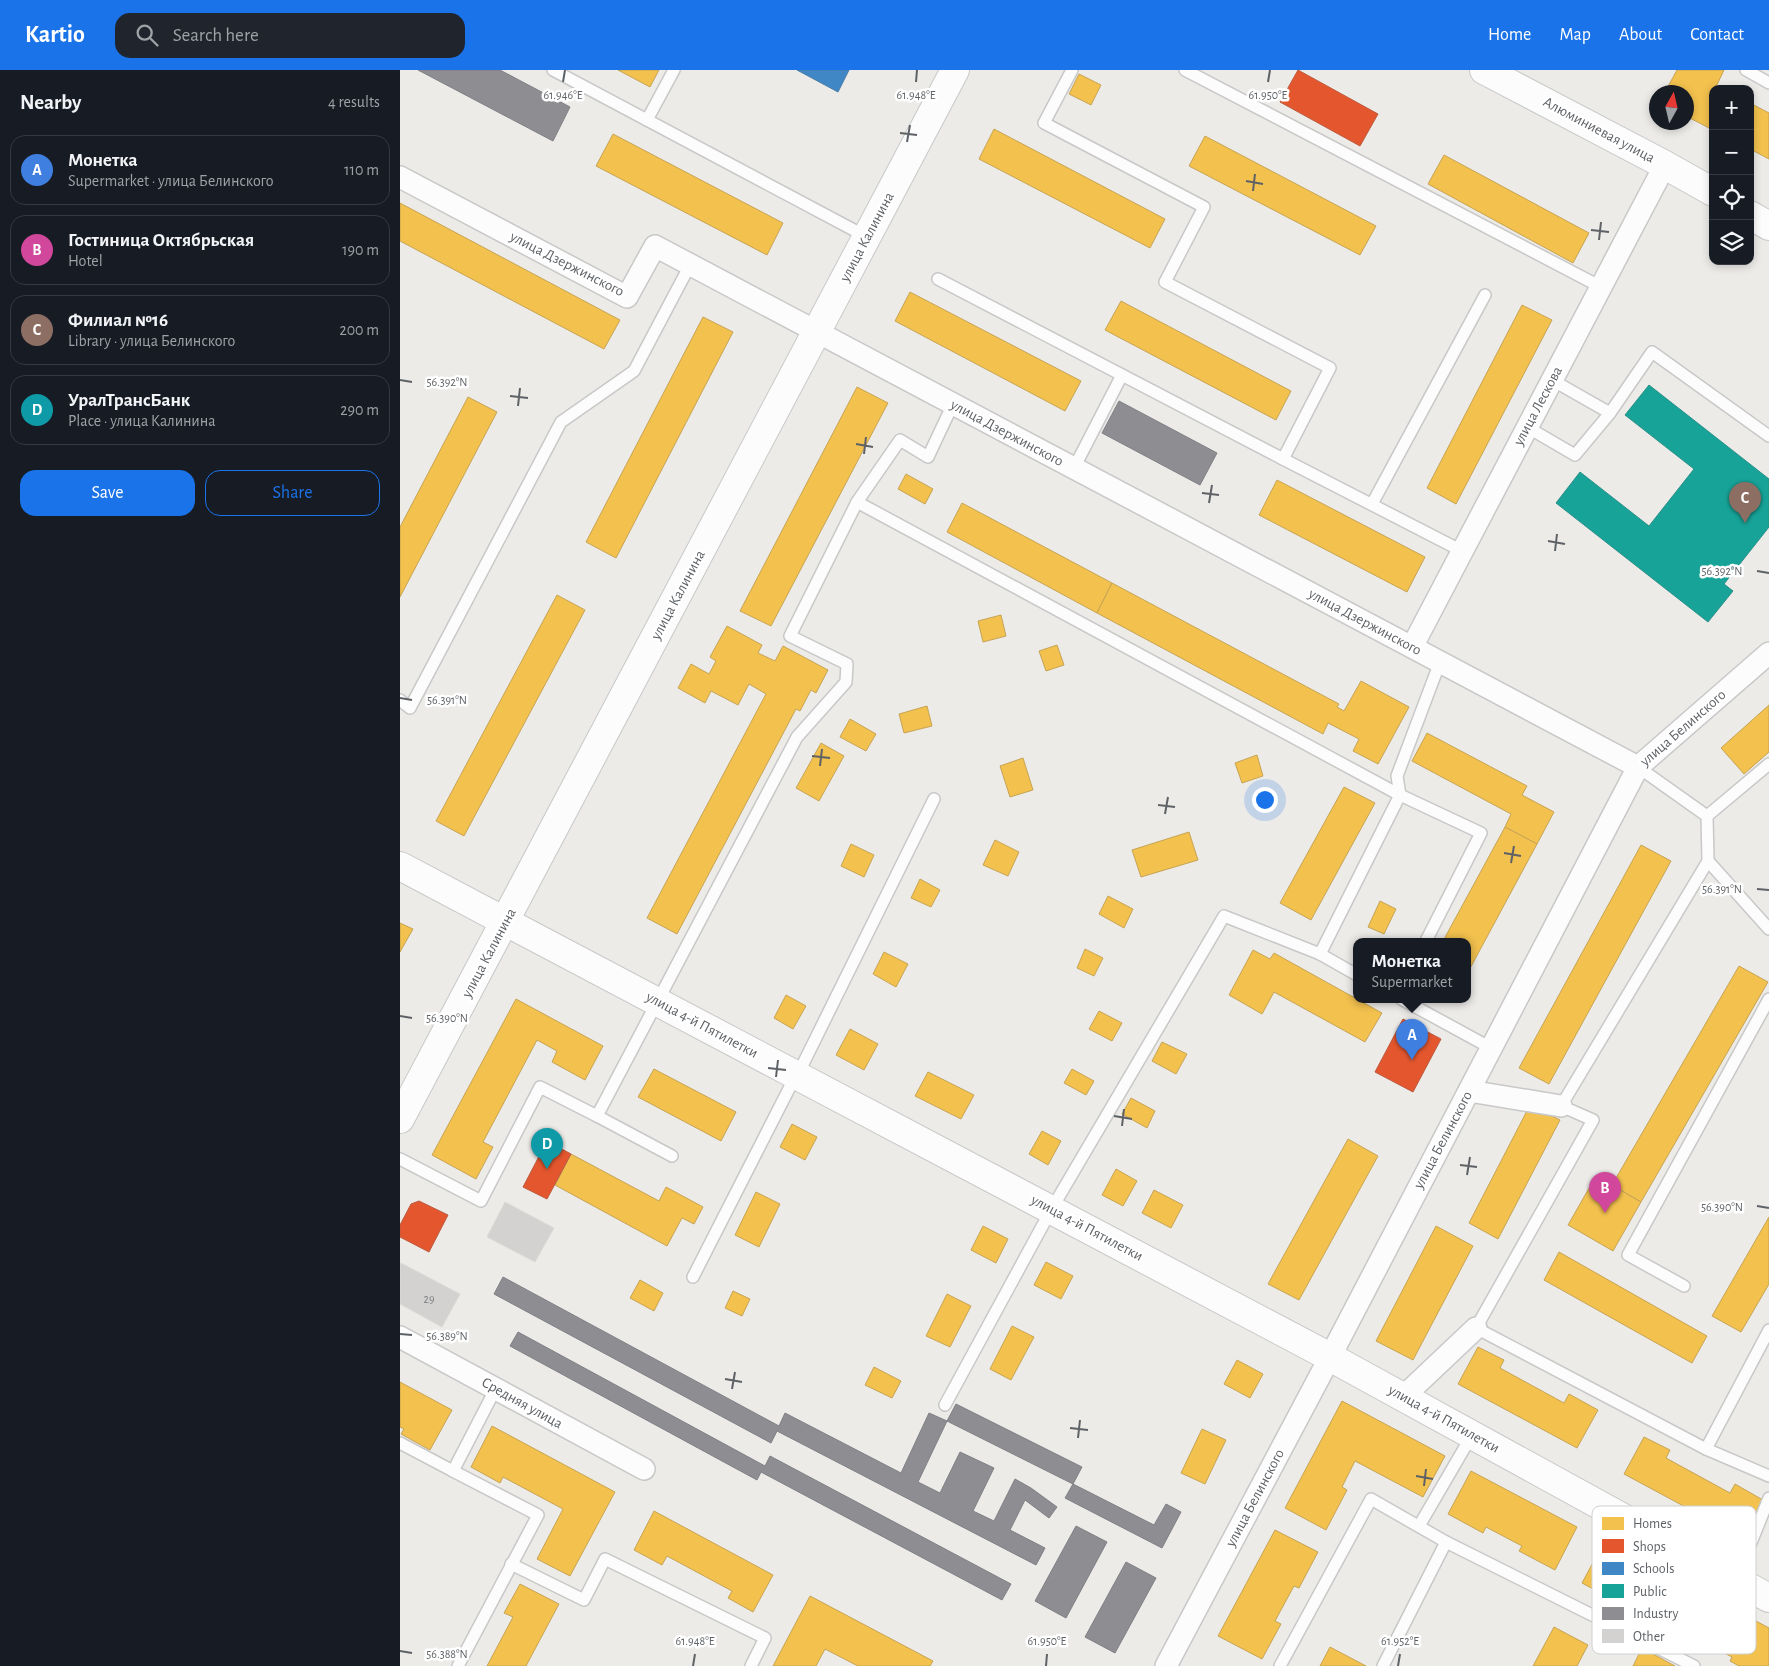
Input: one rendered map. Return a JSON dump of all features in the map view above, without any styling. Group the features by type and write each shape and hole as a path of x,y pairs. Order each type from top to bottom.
{"street":[{"name":"улица Калинина","path":"400,1119 956,70"},
{"name":"Алюминиевая улица","path":"1484,70 1709,190"},
{"name":"улица Лескова","path":"1412,647 1665,165"},
{"name":"улица Дзержинского","path":"400,177 628,297 654,246 1638,767"},
{"path":"1754,217 1769,226"},
{"name":"улица Белинского","path":"1166,1666 1330,1357 1638,767 1769,653"},
{"name":"улица 4-й Пятилетки","path":"400,866 1330,1357 1601,1506"},
{"path":"1468,1091 1562,1106"},
{"path":"1403,1397 1476,1328"},
{"name":"Средняя улица","path":"400,1336 644,1469"},
{"name":"улица 4-й Пятилетки","path":"1756,1591 1769,1598"}],"lane":[{"path":"553,70 867,237"},
{"path":"647,120 674,70"},
{"path":"1072,70 1044,123 1204,207 1165,282 1330,368 1283,459"},
{"path":"1185,70 1601,287"},
{"path":"1746,70 1769,82"},
{"path":"400,700 410,708 561,422 634,370 690,265"},
{"path":"938,279 1462,551"},
{"path":"1372,504 1485,295"},
{"path":"1527,427 1575,455 1610,413 1652,352 1769,436"},
{"path":"1074,468 1122,374"},
{"path":"1552,380 1610,413"},
{"path":"597,1116 797,737 846,682 847,664 790,636 857,502 900,440 928,457 953,404"},
{"path":"857,502 1400,795 1480,833 1428,938"},
{"path":"1320,954 1400,795 1397,776 1440,662"},
{"path":"1707,816 1769,764"},
{"path":"1638,767 1707,816"},
{"path":"693,1277 807,1055 934,799"},
{"path":"1707,816 1708,861 1562,1106 1593,1120 1476,1328 1706,1449 1769,1476"},
{"path":"1708,861 1769,929"},
{"path":"944,1405 1051,1210 1224,916 1320,954 1353,972"},
{"path":"1684,1286 1628,1255 1769,999"},
{"path":"1408,1003 1491,1048"},
{"path":"400,1159 480,1201 540,1087 672,1156"},
{"path":"1706,1449 1769,1330"},
{"path":"453,1471 496,1388"},
{"path":"1419,1526 1472,1435"},
{"path":"400,1443 538,1515 458,1666"},
{"path":"1756,1530 1769,1498"},
{"path":"1280,1666 1370,1499 1446,1542 1592,1615"},
{"path":"1383,1666 1446,1542"},
{"path":"512,1564 584,1600 605,1559 765,1638 751,1666"},
{"path":"1670,1654 1694,1666"}],"building: Homes":[{"path":"618,70 659,70 650,87"},
{"path":"1677,70 1724,70 1717,85 1709,85 1709,128 1694,120 1694,85 1669,85"},
{"path":"1079,74 1101,85 1091,105 1069,94"},
{"path":"1754,105 1769,113 1769,159 1754,151"},
{"path":"994,129 1165,219 1150,248 979,159"},
{"path":"613,134 783,223 767,255 596,166"},
{"path":"1205,136 1376,226 1360,255 1189,166"},
{"path":"1444,155 1589,233 1573,263 1428,184"},
{"path":"400,203 620,320 604,349 400,241"},
{"path":"910,292 1081,381 1065,411 895,321"},
{"path":"1121,301 1291,391 1276,420 1105,330"},
{"path":"1522,305 1552,320 1456,504 1427,488"},
{"path":"703,317 733,332 616,558 586,542"},
{"path":"857,387 888,403 771,626 740,611"},
{"path":"468,397 497,412 400,597 400,527"},
{"path":"906,474 933,489 925,504 898,489"},
{"path":"1277,480 1425,557 1407,592 1259,515"},
{"path":"962,503 1112,583 1097,613 947,532"},
{"path":"1112,583 1339,704 1337,707 1344,711 1361,681 1409,707 1378,764 1353,751 1359,739 1328,723 1323,734 1097,613"},
{"path":"557,595 585,610 464,836 436,821"},
{"path":"1001,615 1006,636 983,642 978,621"},
{"path":"727,626 762,645 758,653 775,661 783,646 828,670 816,693 811,690 800,711 796,709 677,934 647,918 766,694 749,684 738,705 711,691 705,703 678,688 691,664 709,674 716,661 710,657"},
{"path":"1057,645 1064,665 1046,671 1039,651"},
{"path":"1769,705 1769,752 1744,774 1721,748"},
{"path":"927,706 932,726 904,733 899,714"},
{"path":"850,719 876,734 866,751 840,737"},
{"path":"1427,733 1527,786 1522,795 1554,812 1537,844 1505,827 1511,814 1412,761"},
{"path":"821,743 844,756 819,801 796,788"},
{"path":"1257,755 1263,776 1242,783 1235,763"},
{"path":"1023,758 1033,790 1010,797 1000,766"},
{"path":"1344,787 1375,803 1311,920 1280,903"},
{"path":"1505,827 1537,844 1471,967 1471,938 1445,938"},
{"path":"1189,832 1198,860 1141,877 1132,850"},
{"path":"995,840 1019,852 1008,876 983,865"},
{"path":"851,844 874,855 864,877 841,866"},
{"path":"1641,845 1671,861 1549,1084 1519,1068"},
{"path":"920,879 940,890 931,907 911,898"},
{"path":"1108,896 1133,909 1124,928 1099,914"},
{"path":"1380,901 1396,909 1384,934 1368,927"},
{"path":"400,923 413,929 400,952"},
{"path":"1085,949 1103,958 1094,976 1077,968"},
{"path":"1253,950 1270,959 1274,953 1353,997 1353,1003 1364,1003 1382,1013 1365,1042 1274,992 1262,1014 1229,995"},
{"path":"884,952 908,964 896,987 873,974"},
{"path":"1739,966 1768,982 1641,1202 1612,1185"},
{"path":"786,995 806,1006 793,1029 774,1018"},
{"path":"516,999 603,1046 585,1080 552,1062 557,1051 537,1040 483,1142 493,1147 476,1179 432,1155"},
{"path":"1099,1011 1122,1023 1112,1041 1089,1029"},
{"path":"850,1029 878,1044 864,1070 836,1055"},
{"path":"1162,1042 1187,1054 1176,1074 1152,1061"},
{"path":"654,1069 736,1112 721,1141 638,1097"},
{"path":"1072,1069 1094,1081 1086,1095 1064,1083"},
{"path":"928,1072 974,1095 961,1119 915,1096"},
{"path":"1131,1098 1155,1111 1147,1128 1122,1114"},
{"path":"1530,1105 1560,1120 1498,1239 1469,1223"},
{"path":"792,1124 817,1137 805,1160 780,1147"},
{"path":"1042,1131 1061,1141 1048,1165 1029,1154"},
{"path":"1348,1139 1378,1156 1299,1300 1268,1284"},
{"path":"571,1154 659,1201 666,1187 703,1207 694,1224 682,1218 667,1246 555,1185"},
{"path":"1116,1169 1137,1181 1123,1206 1102,1195"},
{"path":"1596,1176 1641,1202 1613,1251 1568,1225"},
{"path":"1154,1190 1183,1205 1171,1228 1142,1213"},
{"path":"756,1192 780,1204 759,1247 735,1235"},
{"path":"1769,1217 1769,1284 1741,1332 1712,1316"},
{"path":"983,1226 1008,1239 996,1263 971,1250"},
{"path":"1436,1226 1473,1246 1413,1360 1376,1341"},
{"path":"1559,1252 1707,1336 1692,1363 1544,1280"},
{"path":"1046,1262 1073,1276 1061,1299 1034,1285"},
{"path":"640,1280 663,1293 654,1311 630,1298"},
{"path":"733,1291 750,1299 742,1316 725,1308"},
{"path":"947,1294 971,1306 950,1347 926,1336"},
{"path":"1012,1326 1034,1337 1011,1380 990,1369"},
{"path":"1478,1347 1504,1360 1500,1368 1564,1403 1569,1394 1598,1410 1577,1448 1458,1384"},
{"path":"1237,1360 1263,1374 1250,1398 1224,1384"},
{"path":"874,1367 901,1381 892,1398 865,1385"},
{"path":"400,1382 452,1410 430,1450 401,1434 404,1429 400,1427"},
{"path":"1342,1401 1445,1456 1423,1497 1355,1461 1342,1487 1347,1490 1326,1530 1285,1508"},
{"path":"492,1426 615,1492 570,1576 537,1559 563,1509 503,1477 500,1483 471,1467"},
{"path":"1202,1429 1226,1440 1205,1484 1181,1473"},
{"path":"1644,1437 1670,1450 1666,1458 1730,1493 1735,1484 1763,1500 1756,1513 1756,1506 1684,1506 1624,1474"},
{"path":"1471,1471 1577,1527 1555,1570 1519,1551 1522,1546 1486,1527 1483,1533 1448,1514"},
{"path":"654,1511 773,1575 753,1612 728,1598 732,1591 667,1556 662,1565 634,1550"},
{"path":"1275,1530 1318,1552 1299,1588 1294,1586 1275,1621 1281,1624 1262,1659 1218,1636"},
{"path":"1592,1564 1592,1588 1582,1583"},
{"path":"520,1584 559,1604 526,1666 487,1666 513,1617 504,1613"},
{"path":"810,1596 933,1661 930,1666 858,1666 825,1649 816,1666 773,1666"},
{"path":"1756,1621 1769,1628 1769,1666 1739,1666 1730,1661 1732,1657 1726,1654 1756,1654"},
{"path":"1554,1627 1588,1645 1577,1666 1533,1666"},
{"path":"1330,1647 1366,1666 1320,1666"},
{"path":"1639,1654 1653,1654 1675,1666 1633,1666"}],"building: Shops":[{"path":"1298,70 1378,114 1360,146 1280,102"},
{"path":"1403,1019 1441,1039 1413,1092 1375,1072"},
{"path":"547,1141 571,1154 547,1199 523,1187"},
{"path":"419,1201 448,1215 429,1252 400,1237 400,1225 411,1204"}],"building: Schools":[{"path":"797,70 849,70 838,92"}],"building: Public":[{"path":"1649,385 1769,479 1769,527 1724,584 1733,591 1708,622 1556,503 1580,472 1649,526 1694,469 1625,415"}],"building: Industry":[{"path":"418,70 500,70 570,107 553,141"},
{"path":"1119,401 1217,453 1200,485 1102,433"},
{"path":"503,1277 779,1426 785,1413 901,1473 929,1413 947,1421 918,1482 940,1493 960,1452 994,1468 973,1511 994,1521 1015,1479 1057,1507 1049,1518 1025,1500 1010,1530 1045,1548 1036,1565 777,1431 771,1443 494,1294"},
{"path":"518,1332 765,1466 770,1456 1011,1584 1002,1600 761,1472 757,1480 510,1346"},
{"path":"956,1404 1082,1467 1073,1484 947,1421"},
{"path":"1073,1484 1154,1525 1166,1504 1181,1512 1162,1548 1065,1498"},
{"path":"1076,1526 1107,1542 1066,1618 1035,1601"},
{"path":"1126,1562 1156,1578 1115,1653 1085,1637"}],"building: Other":[{"path":"505,1202 554,1228 535,1262 487,1237"},
{"path":"401,1263 460,1294 442,1327 400,1304"}],"place":[{"name":"Филиал №16","path":"1745,523"},
{"name":"Монетка","path":"1412,1060"},
{"name":"УралТрансБанк","path":"547,1169"},
{"name":"Гостиница Октябрьская","path":"1605,1213"}]}
